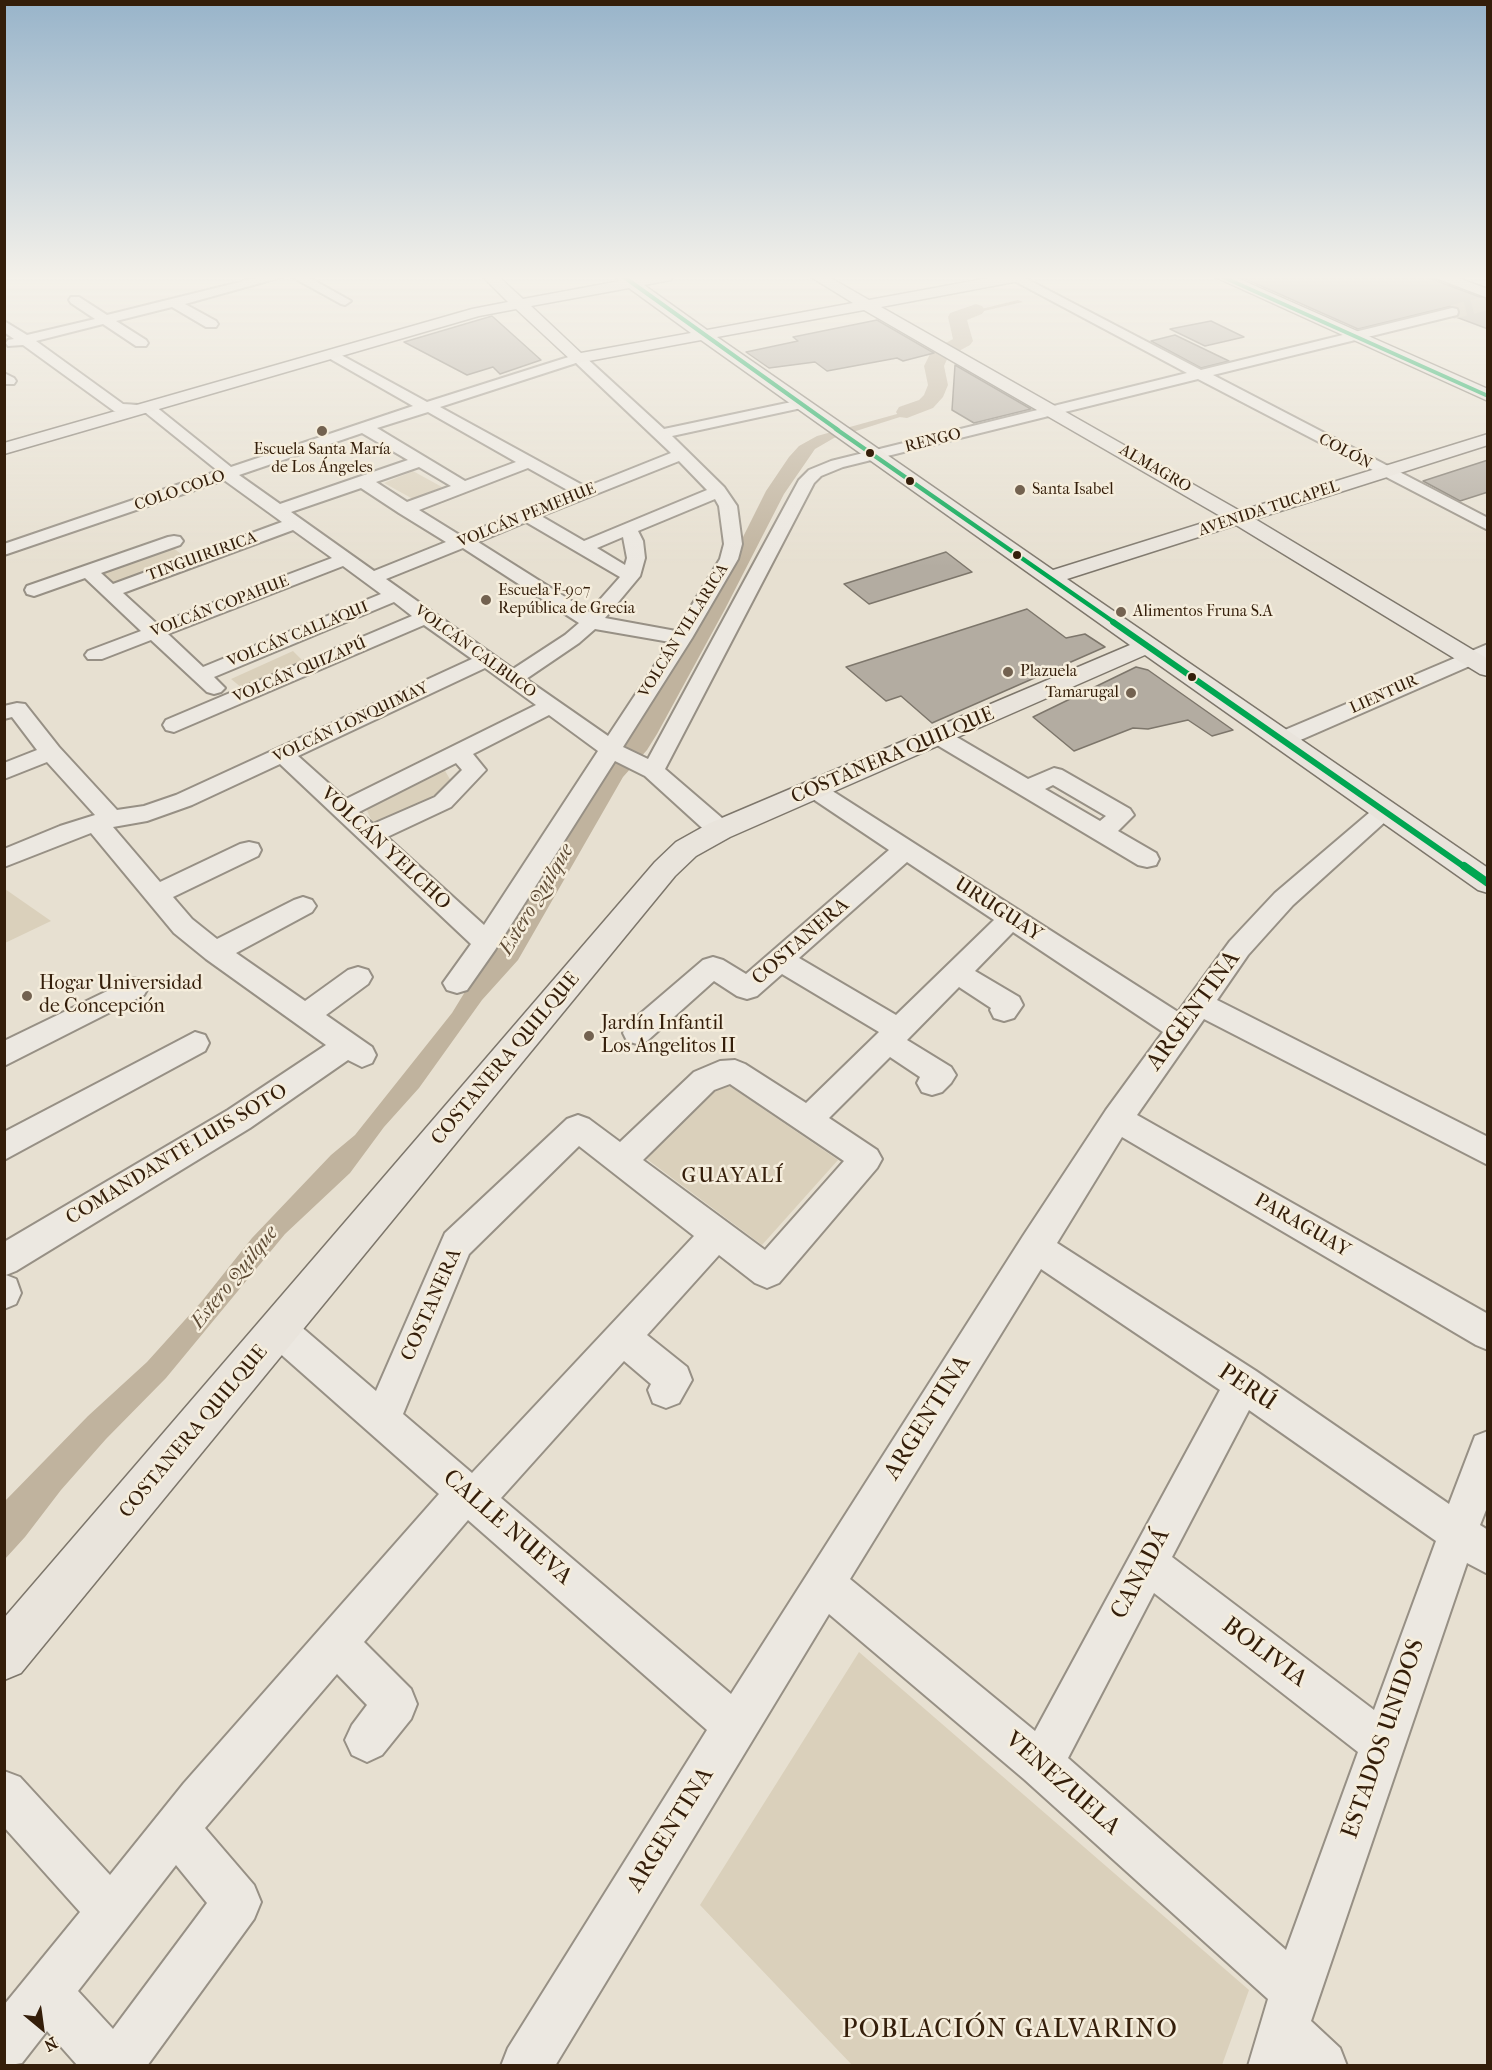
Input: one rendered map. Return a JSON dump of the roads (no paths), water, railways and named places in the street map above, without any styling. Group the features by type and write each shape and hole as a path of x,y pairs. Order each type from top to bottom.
{"main road":[{"path":"4,440 238,374"},
{"path":"4,449 265,374"},
{"path":"758,374 1488,883"},
{"name":"ALMAGRO","path":"989,374 1481,659"},
{"path":"1438,374 1488,396"},
{"name":"AVENIDA TUCAPEL","path":"1056,583 1391,476 1488,439"},
{"name":"AVENIDA TUCAPEL","path":"1391,476 1488,451"},
{"name":"COSTANERA QUILQUE","path":"4,1656 665,869 686,849 720,830 1147,646"}],"street":[{"path":"71,374 119,408 147,408"},
{"path":"368,374 585,493"},
{"name":"COLO COLO","path":"4,550 364,427 530,374"},
{"path":"582,548 718,491 682,454 595,374"},
{"name":"COLÓN","path":"1195,374 1488,525"},
{"name":"RENGO","path":"646,767 765,549 811,475 824,468 873,455 1209,374"},
{"path":"661,434 801,404"},
{"name":"VOLCÁN CALBUCO","path":"147,408 224,468 228,475 278,511 612,750 646,767 720,830"},
{"path":"364,427 464,487"},
{"name":"VOLCÁN PEMEHUE","path":"372,578 682,454"},
{"path":"278,511 421,461"},
{"path":"405,509 530,462"},
{"path":"362,481 591,622 682,638"},
{"name":"VOLCÁN VILLARICA","path":"457,983 486,943 612,750 721,575 736,545 728,506 718,491"},
{"path":"133,507 197,559"},
{"path":"528,516 631,576"},
{"name":"TINGUIRIRICA","path":"110,591 295,523"},
{"path":"512,679 572,639 591,622 631,576 636,558 634,541 628,529"},
{"path":"34,590 174,541"},
{"path":"736,545 765,549"},
{"name":"VOLCÁN COPAHUE","path":"95,655 345,559"},
{"path":"88,571 229,701"},
{"name":"VOLCÁN CALLAQUI","path":"201,675 395,595"},
{"name":"VOLCÁN QUIZAPÚ","path":"174,725 426,617"},
{"name":"LIENTUR","path":"1281,740 1481,659"},
{"name":"VOLCÁN LONQUIMAY","path":"4,858 104,821 147,813 215,786 486,660"},
{"path":"343,810 550,706"},
{"path":"4,713 17,709 104,821 155,895 183,926 215,952 305,1016 358,977"},
{"path":"940,737 1147,859"},
{"path":"4,772 51,752"},
{"path":"370,835 443,802 475,770 459,752"},
{"name":"VOLCÁN YELCHO","path":"283,754 486,943"},
{"name":"URUGUAY","path":"815,790 1012,918 1190,1017 1488,1152"},
{"name":"ARGENTINA","path":"526,2066 735,1726 1117,1119 1239,948 1284,899 1384,812"},
{"name":"COSTANERA","path":"637,1033 712,967 747,989 906,849"},
{"path":"155,895 249,850"},
{"path":"215,952 303,906"},
{"path":"808,1120 1012,918"},
{"path":"780,960 893,1036 940,1075 932,1083"},
{"path":"957,973 1009,1005 1004,1010"},
{"path":"4,1055 134,988"},
{"name":"COMANDANTE LUIS SOTO","path":"4,1260 355,1051 305,1016"},
{"path":"4,1147 195,1043"},
{"path":"735,1072 866,1159 767,1272 621,1161 705,1081 720,1073 735,1072"},
{"name":"PARAGUAY","path":"1117,1119 1488,1333"},
{"name":"COSTANERA","path":"382,1420 457,1244 578,1128 621,1161"},
{"path":"4,2045 176,1829 336,1643 717,1234"},
{"name":"PERÚ","path":"1035,1247 1243,1384 1472,1543"},
{"name":"CALLE NUEVA","path":"279,1330 735,1726"},
{"path":"622,1337 674,1380 666,1390"},
{"name":"CANADÁ","path":"1041,1764 1243,1384"},
{"name":"ESTADOS UNIDOS","path":"1284,2028 1382,1743 1472,1543 1488,1449"},
{"name":"BOLIVIA","path":"1147,1563 1382,1743"},
{"name":"VENEZUELA","path":"824,1584 1041,1764 1284,2028 1322,2066"},
{"path":"336,1643 396,1704 367,1740"},
{"path":"4,1793 111,1911"},
{"path":"46,1993 114,2066 237,1902 176,1829"}],"water":[{"path":"930,374 942,374 944,386 929,404 900,417 834,438 815,449 784,494 657,734 647,750 623,777 518,960 482,1000 419,1088 384,1127 350,1173 285,1234 166,1378 106,1439 5,1559 4,1502 88,1416 147,1362 202,1301 252,1238 331,1155 355,1135 452,1013 741,541 766,491 789,457 799,446 817,436 897,414 926,400 933,390"}],"waterway":[{"name":"Estero Quilque","path":"907,412 926,404 933,397 938,385 936,374"}],"place":[{"name":"Escuela Santa María de Los Ángeles","path":"322,431"},
{"name":"Santa Isabel","path":"1020,490"},
{"name":"Escuela F-907 República de Grecia","path":"486,600"},
{"name":"Alimentos Fruna S.A","path":"1121,612"},
{"name":"Plazuela","path":"1008,672"},
{"name":"Tamarugal","path":"1131,693"},
{"name":"Hogar Universidad de Concepción","path":"27,996"},
{"name":"Jardín Infantil Los Angelitos II","path":"589,1036"}],"district":[{"name":"GUAYALÍ","path":"733,1177"},
{"name":"POBLACIÓN GALVARINO","path":"1010,2031"}]}
